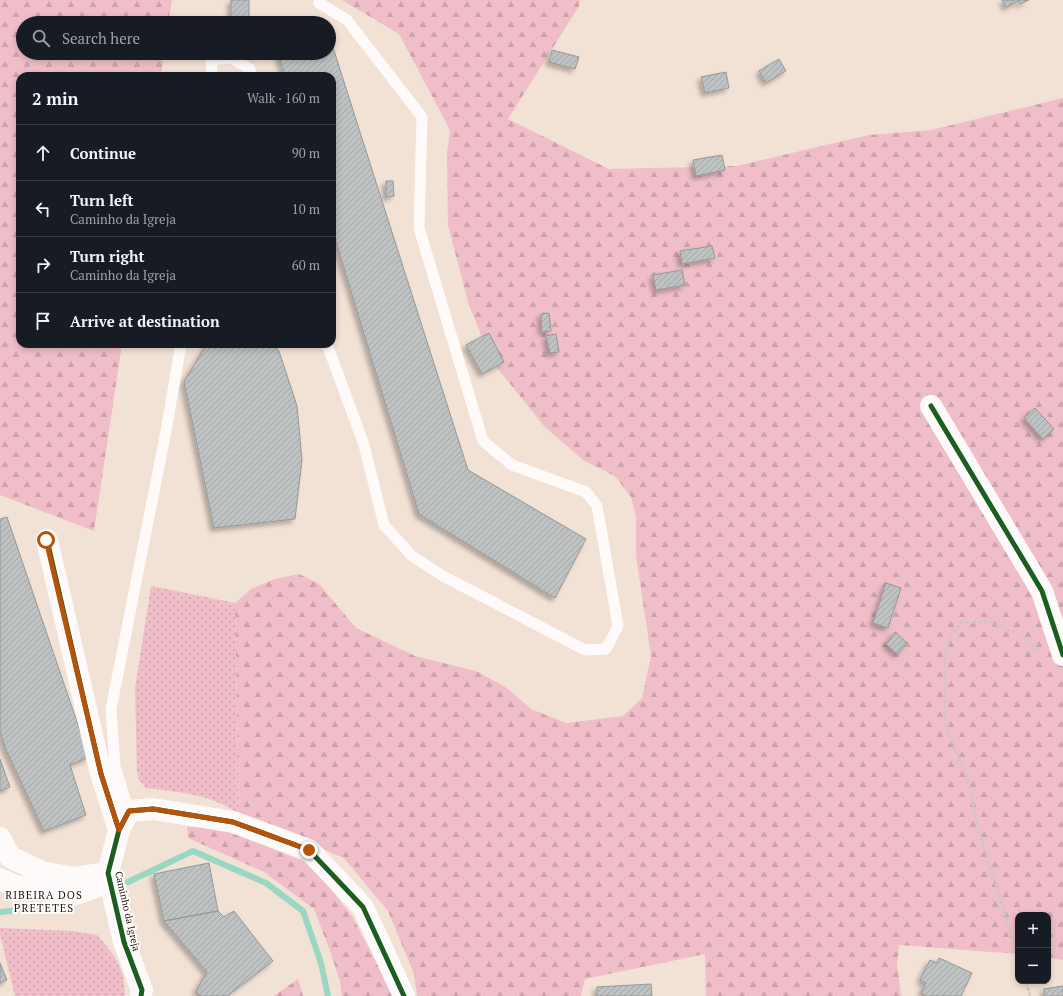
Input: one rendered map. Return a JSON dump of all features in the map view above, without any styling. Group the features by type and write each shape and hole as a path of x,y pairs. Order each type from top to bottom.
{"street":[{"path":"931,406 1042,590 1063,655"},
{"path":"46,540 101,774 119,830"},
{"path":"129,811 153,809 233,822 309,850 363,907 404,996"},
{"name":"Caminho da Igreja","path":"129,811 119,830 109,877 124,942 142,990 141,996"},
{"path":"0,838 10,857 42,872 74,878 109,877"},
{"path":"0,879 15,886 76,894 109,877"}],"lane":[{"path":"318,3 347,20 422,117 419,228 483,441 512,465 586,492 597,506 618,626 606,649 585,650 443,576 412,556 384,525 364,445 328,348"},
{"path":"211,60 212,72"},
{"path":"234,60 250,69 251,72"},
{"path":"129,811 115,767 111,709 166,431 180,348"}],"path":[{"path":"1016,948 980,834 966,774 950,737 945,717 945,658 950,637 962,622 991,622 1023,637 1041,652"},
{"path":"1027,984 1030,996"}],"green space":[{"path":"0,0 172,0 169,16 16,16 16,60 163,60 162,72 16,72 16,348 121,348 94,531 0,495"},
{"path":"342,0 580,0 579,6 508,119 609,169 736,166 869,135 931,130 1063,98 1063,960 1051,958 1051,912 1015,912 1015,954 899,945 897,964 901,996 706,996 705,954 585,979 581,996 417,996 414,974 388,911 344,858 239,814 235,603 251,589 275,579 299,574 318,583 356,628 415,656 476,671 507,688 531,709 566,723 623,716 642,698 651,656 636,555 636,516 631,497 615,476 583,460 544,426 491,360 468,302 448,225 447,153 450,130 399,34"},
{"path":"151,586 235,603 239,814 228,807 206,798 146,788 139,780 137,771 135,688"},
{"path":"187,827 201,827 234,833 305,862 321,877 352,916 394,996 342,996 340,981 314,909 264,872 188,838"},
{"path":"0,928 72,931 97,935 118,962 125,986 125,996 15,996 0,934"},
{"path":"298,979 303,996 274,996"}],"building":[{"path":"231,0 249,0 249,16 231,16"},
{"path":"1002,0 1029,0 1020,4 1019,1 1006,7"},
{"path":"552,50 579,57 575,69 549,62"},
{"path":"336,57 468,470 586,539 555,598 419,514 336,242 336,72 284,72 280,60 336,60"},
{"path":"779,59 786,71 766,83 759,71"},
{"path":"726,72 729,88 705,93 701,77"},
{"path":"722,155 725,170 696,176 693,160"},
{"path":"386,181 393,181 394,196 386,197"},
{"path":"712,246 715,258 682,264 680,251"},
{"path":"682,270 685,285 656,290 653,275"},
{"path":"549,313 551,331 542,332 541,314"},
{"path":"489,333 504,362 482,374 466,345"},
{"path":"556,334 559,352 550,353 546,336"},
{"path":"205,348 276,348 279,351 297,406 302,460 295,519 214,528 184,382"},
{"path":"1035,408 1054,429 1043,439 1024,418"},
{"path":"7,517 89,757 70,765 86,815 44,831 6,750 0,731 0,519"},
{"path":"886,583 901,588 888,628 873,623"},
{"path":"895,632 907,643 897,654 886,644"},
{"path":"0,759 10,787 0,791"},
{"path":"209,863 218,911 164,921 154,874"},
{"path":"218,911 224,917 234,911 273,961 227,996 201,996 196,991 207,972 164,921"},
{"path":"939,958 972,973 961,996 926,996 921,993 926,983 920,980 930,960 937,963"},
{"path":"0,963 7,980 0,983"},
{"path":"651,984 652,996 597,996 597,987"},
{"path":"1063,986 1063,996 1045,996 1044,989"}],"waterway":[{"path":"128,882 193,851 266,883 303,911 321,963 328,996"},
{"path":"0,912 70,902"}],"cycle path":[{"path":"931,406 1042,591 1063,655"},
{"path":"47,540 101,774 119,830"},
{"path":"141,996 142,990 124,942 108,873 119,830 129,811 153,809 233,822 309,850 363,907 404,996"}],"district":[{"name":"RIBEIRA DOS PRETETES","path":"44,901"}],"route":[{"path":"46,540 101,774 119,830 129,811 153,809 233,822 309,850"}]}
